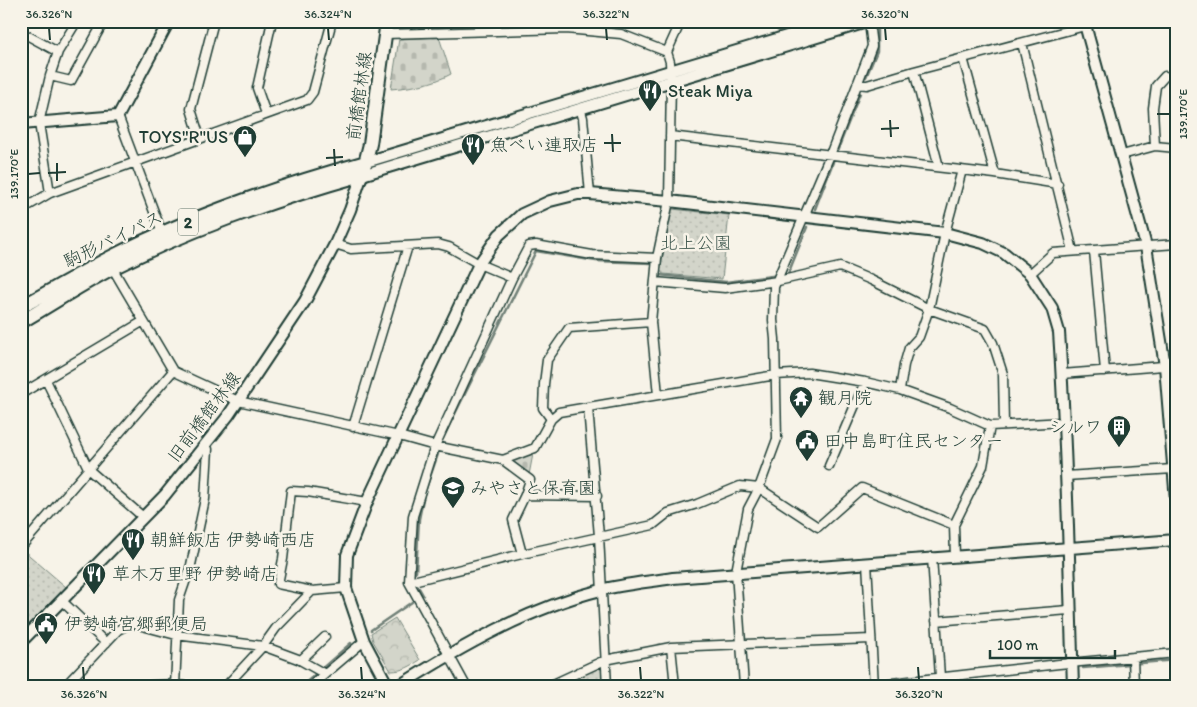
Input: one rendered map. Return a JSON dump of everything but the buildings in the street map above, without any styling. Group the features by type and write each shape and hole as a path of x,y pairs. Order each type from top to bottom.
{"main road":[{"name":"前橋館林線","path":"362,175 366,162 386,28"},
{"name":"駒形バイパス","path":"21,308 110,258 162,233 266,192 366,162"},
{"name":"駒形バイパス","path":"21,322 113,268 189,234 302,193 362,175"}],"street":[{"path":"50,193 39,122 58,52 77,21"},
{"path":"50,76 71,81 104,21"},
{"path":"162,233 134,163 118,116 169,21"},
{"path":"200,138 191,109 214,21"},
{"path":"21,210 50,193 307,100 314,92 332,21"},
{"path":"658,395 651,322 658,258 669,201 671,76 667,52 680,21"},
{"path":"362,175 580,108 837,21"},
{"path":"366,162 869,21 872,46 830,155 774,287 772,320 775,339 777,440 760,488 748,509 736,572 744,686"},
{"path":"266,114 257,88 270,22"},
{"path":"857,84 867,85 1085,24 1146,246 1170,366 1173,469 1176,501"},
{"path":"386,28 568,25 621,34 667,52"},
{"path":"21,32 58,52"},
{"path":"1022,43 1073,251"},
{"path":"963,58 995,174"},
{"path":"914,71 939,167"},
{"path":"1155,146 1152,108 1156,86 1165,76"},
{"path":"580,108 583,118 590,194"},
{"path":"21,124 118,116"},
{"path":"670,136 939,167 1058,184"},
{"path":"1122,155 1155,146 1176,148"},
{"path":"900,390 904,365 910,348 919,337 929,309 962,170"},
{"name":"旧前橋館林線","path":"21,642 165,494 238,401 304,300 335,244 350,210 362,175"},
{"path":"388,686 364,641 346,588 347,555 367,502 479,264 499,235 522,214 550,201 567,196 590,194 669,201 946,233 983,242 1004,253 1030,274 1052,308 1059,332 1070,547 1069,610 1073,686"},
{"path":"335,244 351,249 438,244 449,247 479,264 512,278"},
{"path":"466,686 409,582 413,516 435,446 512,278 529,246 532,244 592,255 658,258"},
{"path":"1030,274 1053,253 1176,244"},
{"path":"353,427 408,246"},
{"path":"1094,251 1105,371"},
{"path":"655,282 725,288 778,281 840,267 929,309 986,329 993,343 1003,374 1004,424"},
{"path":"113,268 142,322 172,371 238,401 503,460 530,480 513,520 522,554"},
{"path":"21,394 142,322"},
{"path":"551,419 544,408 546,360 569,328 651,322"},
{"path":"1062,374 1170,366"},
{"path":"21,547 172,371"},
{"path":"503,460 535,448 551,419 559,412 776,374 809,372 900,390 950,408 990,426 1064,422"},
{"path":"46,380 89,470 143,517"},
{"path":"828,466 865,382"},
{"path":"588,408 600,536 607,686"},
{"path":"955,557 954,525 983,466 990,426"},
{"path":"174,685 179,600 191,565 205,499 208,449 204,446"},
{"path":"1066,476 1173,469"},
{"path":"409,582 522,554 653,525 668,513 697,504 740,486 760,488 818,528 862,488 954,525"},
{"path":"346,588 312,591 278,584 284,559 291,492 308,492 367,502"},
{"path":"525,495 597,496"},
{"path":"400,686 448,654 497,629 542,609 602,590 673,578 736,572 1176,540"},
{"path":"932,557 940,677"},
{"path":"867,563 874,686 940,677 1176,653"},
{"path":"226,686 263,646 276,628 312,591"},
{"path":"62,601 106,644"},
{"path":"936,621 1069,610"},
{"path":"65,686 118,630 130,624 176,635 263,646 301,660 325,674"},
{"path":"301,660 325,637"},
{"path":"549,686 605,660 671,647 871,639"},
{"path":"311,686 364,641"},
{"path":"671,647 675,686"},
{"path":"1133,657 1134,686"},
{"path":"141,686 185,686"}],"green space":[{"path":"439,37 451,74 422,85 391,89 399,39"},
{"name":"北上公園","path":"672,209 729,215 722,279 663,274 660,270"},
{"path":"533,454 529,475 511,461"},
{"path":"23,550 66,587 21,633 21,552"},
{"path":"395,618 420,660 403,669 391,671 373,641 371,633"},
{"path":"598,667 602,670 603,686 557,686"}],"waterway":[{"path":"866,77 877,51 877,29"},
{"path":"838,149 860,93"},
{"path":"815,209 833,162"},
{"path":"660,275 726,282 788,274 807,227"},
{"path":"443,438 536,251 596,261 651,263"},
{"path":"416,572 419,519 424,494 438,454"},
{"path":"419,588 423,595"},
{"path":"371,630 412,602"},
{"path":"302,686 351,643"},
{"path":"1083,668 1176,660"}],"place":[{"name":"Steak Miya","path":"650,112"},
{"name":"TOYS\"R\"US","path":"245,158"},
{"name":"魚べい連取店","path":"473,166"},
{"name":"観月院","path":"801,419"},
{"name":"シルワ","path":"1119,448"},
{"name":"田中島町住民センター","path":"807,462"},
{"name":"みやさと保育園","path":"453,509"},
{"name":"朝鮮飯店 伊勢崎西店","path":"133,561"},
{"name":"草木万里野 伊勢崎店","path":"94,595"},
{"name":"伊勢崎宮郷郵便局","path":"46,645"}]}
